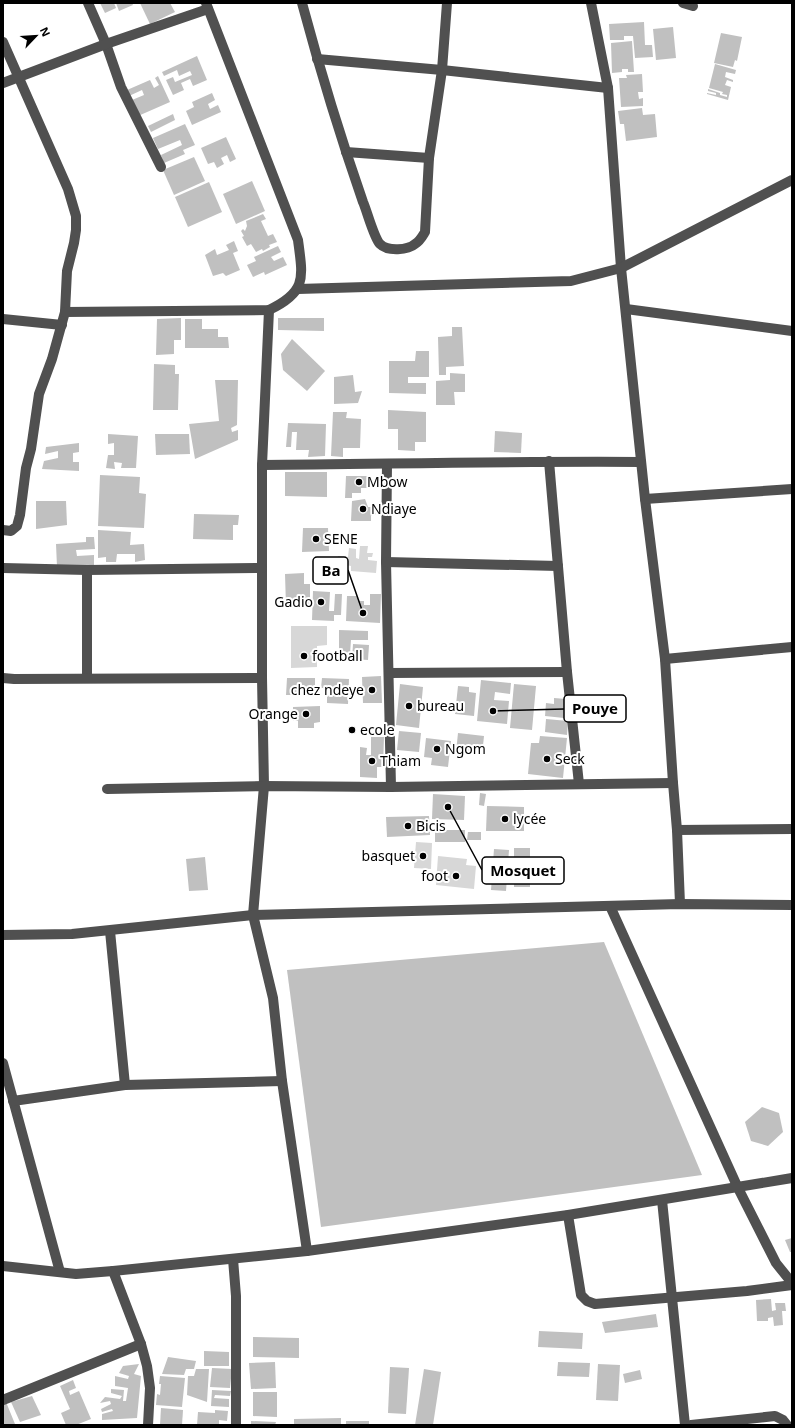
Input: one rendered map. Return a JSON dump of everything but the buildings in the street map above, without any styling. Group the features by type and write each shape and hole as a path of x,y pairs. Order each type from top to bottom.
{"street":[{"path":"88,3 106,44 122,87 161,167"},
{"path":"302,3 317,59 346,152 372,226 380,244 397,249 414,245 421,239 425,232 429,158 442,70 447,3"},
{"path":"592,3 608,88 621,268 645,499 665,658 677,830 680,904"},
{"path":"3,83 207,6 298,240 302,268 298,289 284,303 269,310 65,312"},
{"path":"3,42 68,189 76,216 76,230 67,271 65,312 38,402 31,449 26,468 20,516 17,526 11,531 3,530"},
{"path":"317,59 442,70 608,88"},
{"path":"346,152 429,158"},
{"path":"298,289 571,281 621,268 792,180"},
{"path":"626,309 792,331"},
{"path":"269,310 262,465 262,678 264,786 254,914 273,998 282,1081 307,1251"},
{"path":"3,319 62,325"},
{"path":"262,465 549,461 641,462"},
{"path":"549,461 567,672 579,784"},
{"path":"387,464 386,562 391,787"},
{"path":"645,499 792,488"},
{"path":"386,562 558,566"},
{"path":"3,568 87,570 262,568"},
{"path":"87,570 87,678"},
{"path":"665,658 792,647"},
{"path":"389,673 567,672"},
{"path":"3,678 262,678"},
{"path":"107,789 264,786 391,787 673,783"},
{"path":"677,830 792,829"},
{"path":"3,935 72,934 110,931 254,914 680,904 792,905"},
{"path":"568,1215 582,1295 587,1301 595,1304 747,1291 792,1284 776,1263 738,1188 610,906"},
{"path":"110,931 125,1085"},
{"path":"3,1063 60,1272"},
{"path":"13,1100 125,1085 282,1081"},
{"path":"3,1266 76,1274 307,1251 568,1215 792,1178"},
{"path":"662,1200 685,1425"},
{"path":"232,1259 236,1296 236,1425"},
{"path":"113,1271 141,1344 150,1377 148,1425"},
{"path":"3,1400 141,1344"},
{"path":"691,1425 775,1416 783,1420 787,1425"}],"shaded area":[{"path":"360,546 368,546 367,553 373,553 372,557 368,557 368,560 377,561 376,573 351,571 351,566 346,565 345,570 337,569 338,556 348,557 349,548 356,549 356,558 359,559"},
{"name":"football","path":"291,626 327,626 327,645 317,646 317,667 291,668"},
{"name":"basquet","path":"416,842 432,843 431,869 414,868"},
{"name":"foot","path":"438,856 467,859 466,865 476,866 474,889 436,885"}],"place":[{"name":"Mbow","path":"359,482"},
{"name":"Ndiaye","path":"363,509"},
{"name":"SENE","path":"316,539"},
{"name":"Gadio","path":"321,602"},
{"name":"Ba","path":"363,613"},
{"name":"football","path":"304,656"},
{"name":"chez ndeye","path":"372,690"},
{"name":"bureau","path":"409,706"},
{"name":"Pouye","path":"493,711"},
{"name":"Orange","path":"306,714"},
{"name":"ecole","path":"352,730"},
{"name":"Ngom","path":"437,749"},
{"name":"Seck","path":"547,759"},
{"name":"Thiam","path":"372,761"},
{"name":"Mosquet","path":"448,807"},
{"name":"lycée","path":"505,819"},
{"name":"Bicis","path":"408,826"},
{"name":"basquet","path":"423,856"},
{"name":"foot","path":"456,876"}]}
